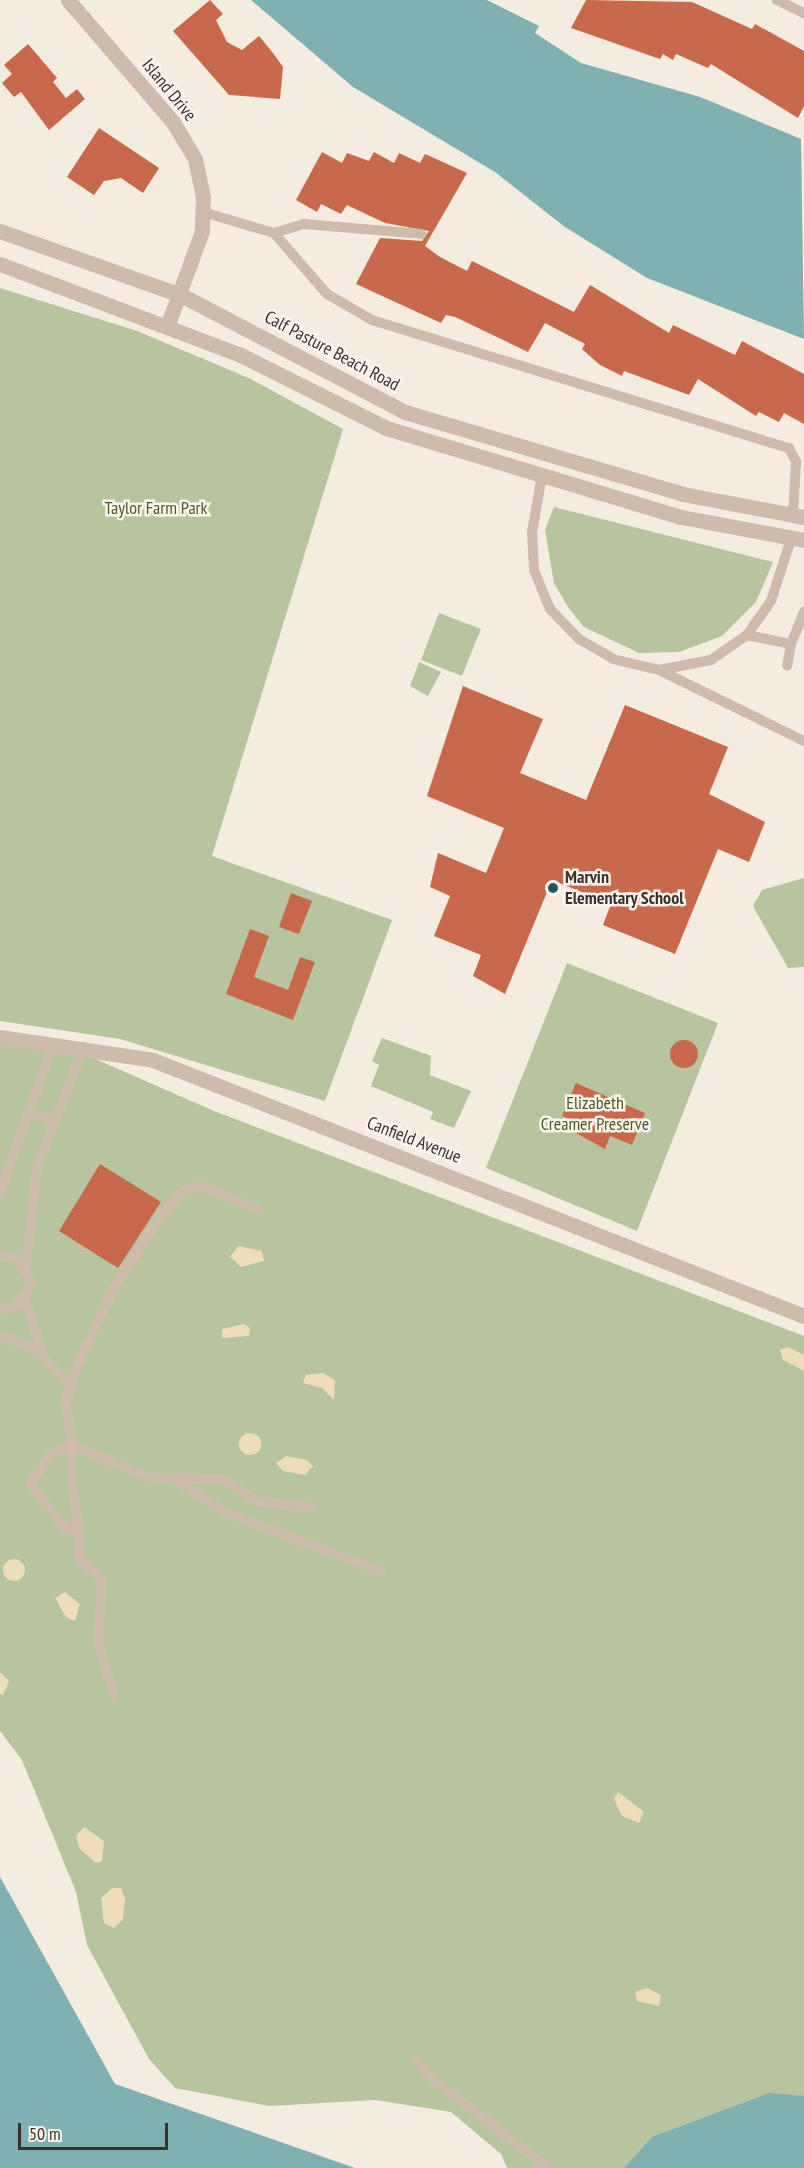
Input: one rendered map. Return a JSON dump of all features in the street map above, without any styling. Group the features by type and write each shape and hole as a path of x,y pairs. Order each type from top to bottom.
{"street":[{"name":"Island Drive","path":"68,0 174,122 195,159 203,212 202,231 181,296 168,324"},
{"name":"Calf Pasture Beach Road","path":"0,231 181,296 405,412 683,494 799,516"},
{"path":"0,264 168,324 386,428 718,527 797,539 799,516"},
{"name":"Canfield Avenue","path":"0,1037 84,1047 153,1060 804,1316"}],"lane":[{"path":"777,0 804,13"},
{"path":"203,212 274,233 327,294 372,320 789,448 796,462 799,516"},
{"path":"274,233 304,224 422,234"},
{"path":"542,476 532,532 533,560 550,609 579,639 613,659 659,670 804,741"},
{"path":"659,670 711,660 747,634 779,584 797,539"},
{"path":"787,666 791,644 804,612"},
{"path":"747,634 791,644"},
{"path":"0,1192 54,1043"},
{"path":"71,1386 41,1351 25,1300 31,1284 26,1267 30,1199 53,1121 84,1047"},
{"path":"30,1112 53,1121"},
{"path":"114,1695 99,1646 101,1578 78,1557 79,1532 66,1402 114,1288 183,1190 202,1186 259,1210"},
{"path":"0,1255 26,1267"},
{"path":"0,1310 25,1300"},
{"path":"0,1336 41,1351"},
{"path":"79,1532 65,1528 30,1484 51,1454 72,1445 149,1478 177,1482 224,1480 259,1502 312,1507"},
{"path":"177,1482 227,1513 380,1571"},
{"path":"417,2061 436,2082 548,2168"}],"green space":[{"name":"Taylor Farm Park","path":"0,288 137,331 251,379 343,429 212,856 392,920 325,1101 120,1039 0,1021"},
{"path":"554,507 773,562 756,602 722,636 679,652 639,653 584,627 568,607 554,583 545,530"},
{"path":"439,613 481,629 462,676 421,660"},
{"path":"419,662 441,672 428,696 410,686"},
{"path":"804,878 804,967 788,968 753,906 762,890"},
{"name":"Elizabeth Creamer Preserve","path":"567,963 718,1023 637,1231 486,1168"},
{"path":"382,1038 431,1056 430,1075 471,1091 454,1128 430,1119 433,1112 371,1086 379,1065 372,1061"},
{"path":"0,1042 84,1054 214,1111 804,1336 804,2168 507,2168 501,2154 451,2112 375,2100 269,2106 175,2088 149,2059 87,1945 76,1892 22,1760 0,1731"}],"sand":[{"path":"238,1246 262,1251 264,1261 241,1267 230,1257"},
{"path":"244,1324 250,1328 249,1336 222,1338 222,1329"},
{"path":"788,1347 804,1355 804,1371 783,1360 780,1350"},
{"path":"323,1373 335,1380 334,1400 322,1388 303,1383 306,1375"},
{"path":"250,1433 258,1436 261,1444 258,1452 250,1455 242,1452 239,1444 242,1436"},
{"path":"286,1456 307,1460 313,1466 305,1475 283,1471 276,1463"},
{"path":"14,1559 22,1562 25,1570 22,1578 14,1581 6,1578 3,1570 6,1562"},
{"path":"65,1592 80,1604 75,1621 66,1617 55,1598"},
{"path":"0,1672 9,1681 3,1695 0,1694"},
{"path":"618,1792 644,1812 639,1823 622,1816 614,1799"},
{"path":"84,1827 104,1841 102,1861 96,1863 80,1849 76,1836"},
{"path":"112,1888 121,1888 125,1899 123,1919 114,1928 104,1923 101,1898"},
{"path":"647,1988 661,1995 659,2006 637,2001 635,1992"}],"water":[{"path":"251,0 487,0 539,26 535,33 581,63 700,97 801,139 804,339 647,278 565,227 495,172 353,87"},
{"path":"0,1877 115,2084 355,2168 0,2168"},
{"path":"769,2093 804,2096 804,2168 624,2168 652,2137"}],"building":[{"path":"210,0 223,14 216,20 227,42 242,50 259,36 283,67 280,99 229,95 173,31"},
{"path":"586,0 692,2 752,29 755,24 804,51 804,106 798,118 711,64 708,68 676,54 673,60 663,54 660,59 571,28"},
{"path":"28,44 57,78 53,82 66,98 77,89 85,99 49,130 21,92 14,97 2,83 12,74 4,65"},
{"path":"99,128 159,168 143,193 121,178 104,181 94,195 67,177"},
{"path":"322,152 342,163 347,153 369,161 374,152 394,163 399,153 420,163 425,154 467,173 425,246 467,271 472,261 574,312 590,285 669,333 673,325 735,355 742,341 804,374 804,424 784,413 779,422 759,412 756,416 698,379 689,395 624,371 622,376 600,365 582,349 585,344 545,323 528,352 455,317 446,315 441,323 356,284 380,238 422,241 429,231 385,223 347,205 341,214 321,204 317,212 296,200"},
{"path":"463,686 543,719 520,773 586,800 625,705 728,747 709,794 765,822 749,862 718,849 675,954 603,925 611,904 552,880 505,994 473,976 481,955 434,936 450,896 430,887 438,853 486,873 504,828 427,796"},
{"path":"291,893 312,901 299,934 279,927"},
{"path":"250,929 269,936 254,977 288,990 300,957 315,962 293,1020 226,994"},
{"path":"684,1040 694,1044 698,1054 694,1064 684,1068 674,1064 670,1054 674,1044"},
{"path":"576,1083 645,1113 632,1145 610,1136 605,1149 576,1133 579,1123 562,1116"},
{"path":"100,1164 161,1202 118,1268 59,1231"}],"place":[{"name":"Marvin Elementary School","path":"553,888"}]}
